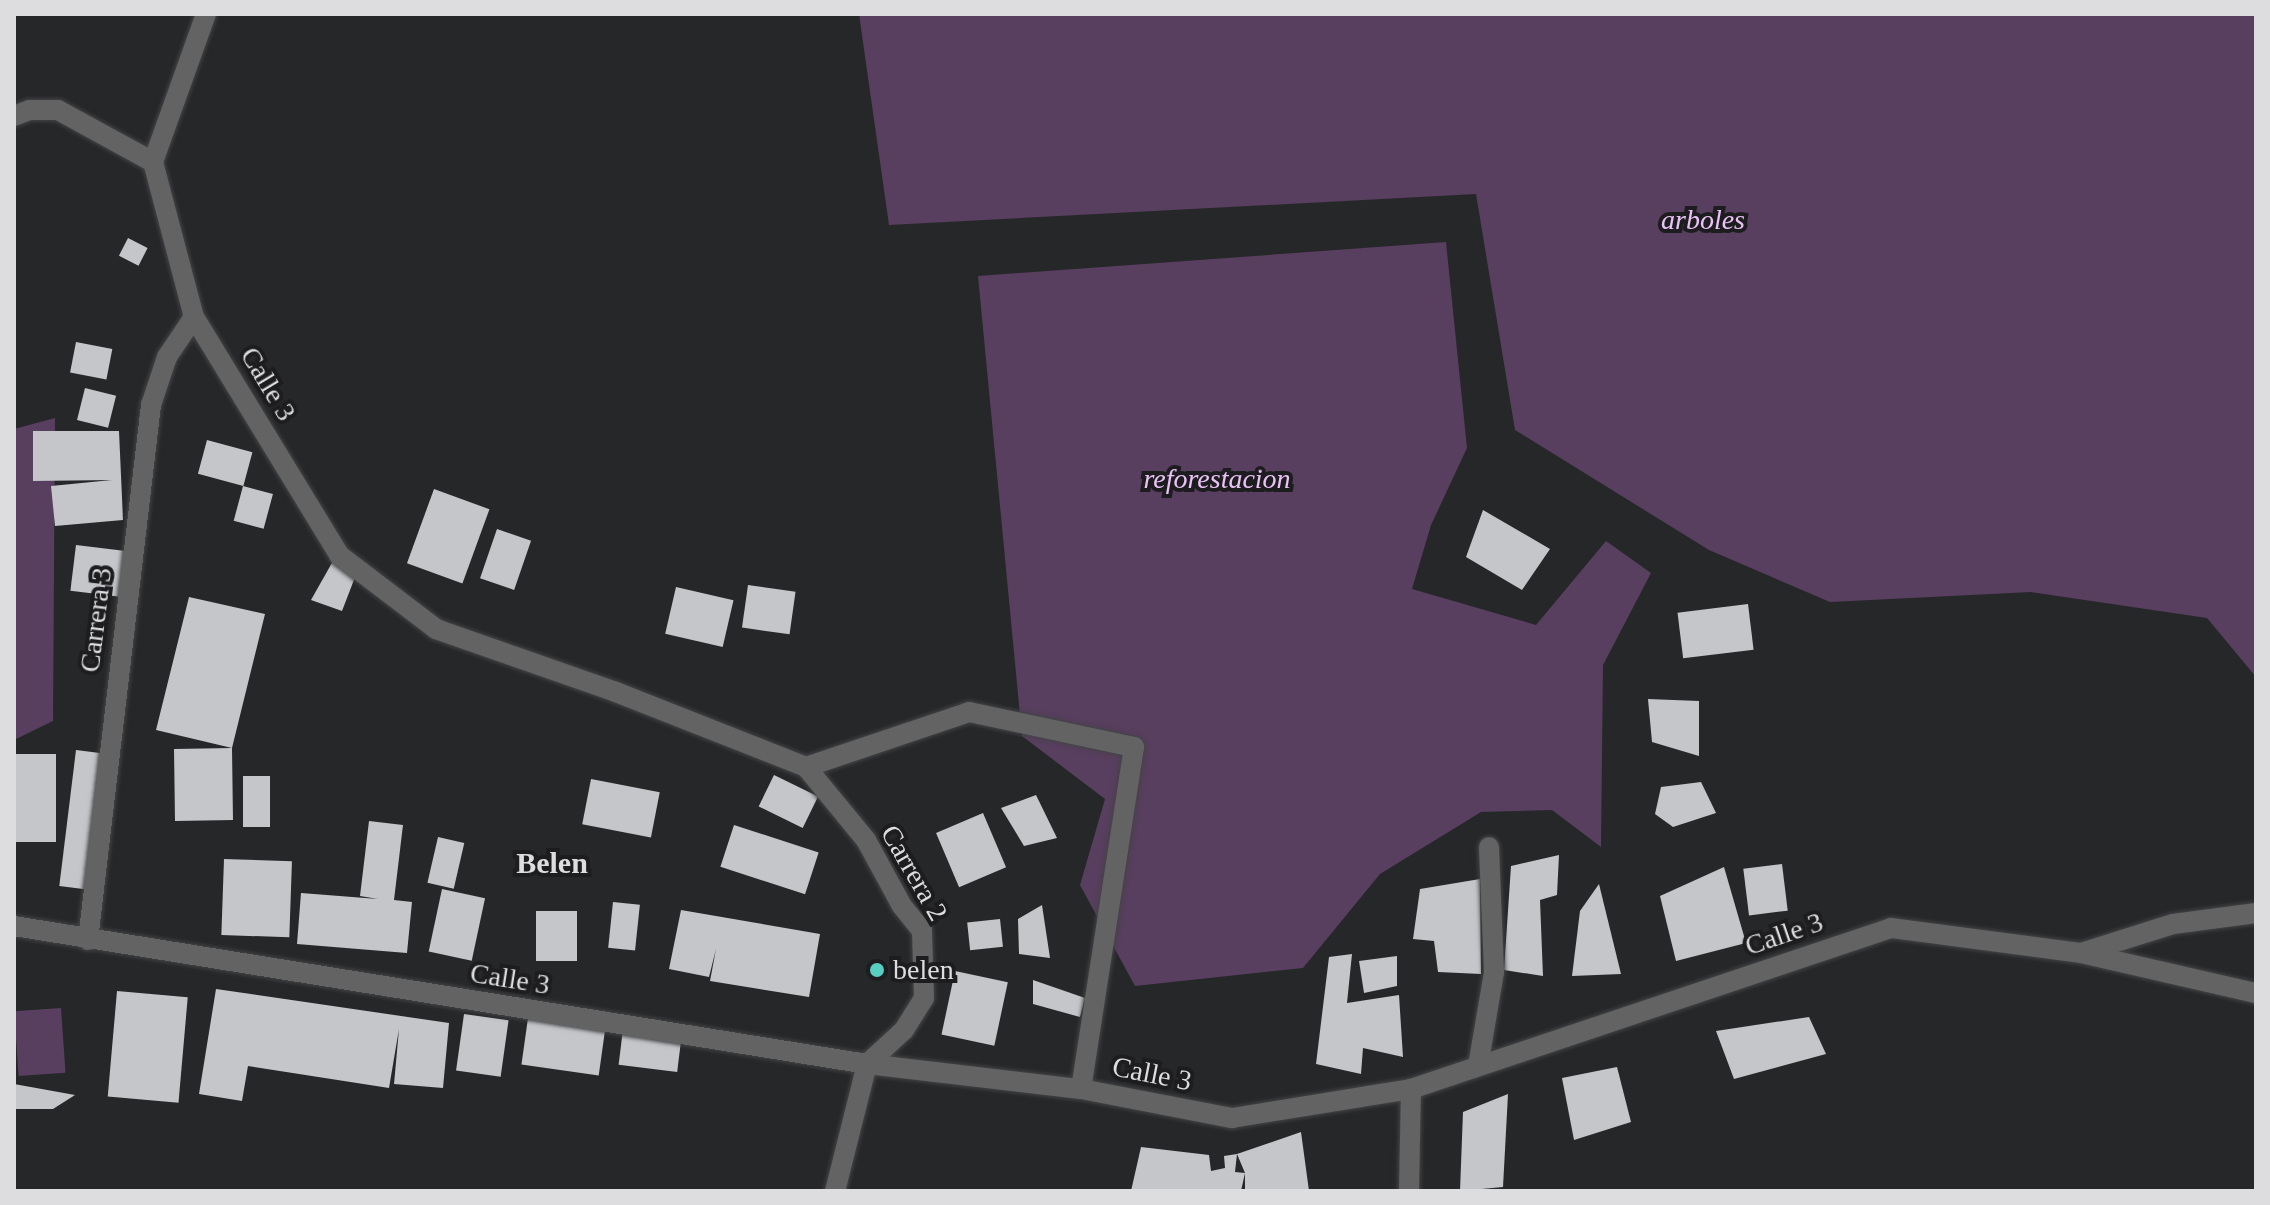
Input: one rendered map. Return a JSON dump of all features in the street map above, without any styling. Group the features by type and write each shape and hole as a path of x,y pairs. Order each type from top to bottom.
{"street":[{"path":"14,116 30,110 58,110 153,162 206,14"},
{"name":"Calle 3","path":"153,162 194,317 339,555 436,629 616,692 806,767"},
{"name":"Carrera 3","path":"88,940 151,405 167,357 194,317"},
{"path":"806,767 969,712 1134,747 1081,1089"},
{"name":"Carrera 2","path":"806,767 866,840 902,906 922,931 924,998 904,1030 867,1064"},
{"path":"1478,1066 1494,972 1489,847"},
{"path":"2081,953 2173,924 2256,913"},
{"name":"Calle 3","path":"14,926 867,1064 1081,1089 1232,1118 1411,1089 1891,928 2081,953 2256,993"},
{"path":"835,1191 867,1064"},
{"path":"1409,1191 1411,1089"}],"green space":[{"name":"arboles","path":"859,14 2256,14 2256,677 2207,618 2031,592 1830,602 1709,550 1515,430 1476,194 889,225"},
{"name":"reforestacion","path":"1446,242 1467,448 1431,525 1412,589 1536,625 1606,541 1651,573 1603,665 1601,847 1552,810 1481,812 1380,874 1303,968 1135,986 1080,885 1105,799 1022,736 978,276"},
{"path":"55,418 53,721 14,740 14,429"},
{"path":"61,1008 66,1073 19,1076 14,1011"}],"building":[{"path":"128,238 148,248 139,266 119,256"},
{"path":"76,342 112,349 106,379 70,372"},
{"path":"85,388 116,396 108,428 77,420"},
{"path":"33,431 119,431 123,520 55,526 51,486 112,480 33,481"},
{"path":"207,440 252,452 243,486 198,474"},
{"path":"243,486 273,494 264,529 234,521"},
{"path":"434,489 489,509 462,583 407,563"},
{"path":"1483,510 1550,549 1522,590 1466,557"},
{"path":"497,529 531,541 514,590 480,578"},
{"path":"76,545 126,551 120,597 70,591"},
{"path":"333,561 357,572 342,611 311,600"},
{"path":"748,585 796,592 790,634 742,628"},
{"path":"676,587 733,600 723,647 665,634"},
{"path":"189,597 265,614 232,748 156,730"},
{"path":"1748,604 1754,650 1683,658 1678,613"},
{"path":"1648,699 1699,701 1699,756 1652,742"},
{"path":"232,748 233,820 175,821 174,749"},
{"path":"76,750 102,753 85,889 59,886"},
{"path":"14,754 56,754 56,842 14,842"},
{"path":"774,775 818,796 803,828 759,806"},
{"path":"243,776 270,776 270,827 243,827"},
{"path":"591,779 660,792 651,838 582,824"},
{"path":"1701,782 1716,813 1673,827 1655,814 1661,787"},
{"path":"1036,795 1057,838 1024,846 1001,808"},
{"path":"983,813 1006,867 959,887 936,833"},
{"path":"369,821 403,825 394,900 412,902 407,953 297,944 301,893 378,899 360,896"},
{"path":"734,825 819,853 805,894 720,867"},
{"path":"438,837 464,843 454,889 427,883"},
{"path":"1559,855 1557,895 1540,900 1543,976 1504,970 1511,866"},
{"path":"224,859 292,861 289,937 221,935"},
{"path":"1782,864 1788,911 1749,915 1743,869"},
{"path":"1724,867 1746,943 1676,961 1660,896"},
{"path":"1480,879 1481,974 1438,972 1434,941 1413,939 1420,889"},
{"path":"1599,884 1621,974 1572,976 1580,911"},
{"path":"442,889 485,898 472,961 429,952"},
{"path":"613,902 640,905 635,951 608,948"},
{"path":"1042,905 1050,958 1019,954 1018,919"},
{"path":"681,910 820,934 809,997 710,981 716,949 709,977 669,969"},
{"path":"536,911 577,911 577,961 536,961"},
{"path":"1000,919 1003,947 970,950 967,922"},
{"path":"1352,954 1347,1003 1399,995 1403,1057 1363,1048 1361,1074 1316,1064 1329,957"},
{"path":"1397,956 1397,986 1364,993 1359,961"},
{"path":"955,971 1008,982 994,1046 941,1035"},
{"path":"1033,980 1085,998 1080,1017 1033,1004"},
{"path":"216,989 449,1023 443,1088 394,1084 399,1029 389,1088 248,1066 242,1101 199,1094"},
{"path":"117,991 188,997 178,1103 108,1097"},
{"path":"464,1014 509,1020 501,1077 456,1070"},
{"path":"1809,1017 1826,1054 1734,1079 1716,1031"},
{"path":"528,1018 605,1029 599,1075 521,1065"},
{"path":"623,1029 682,1036 677,1072 619,1065"},
{"path":"1617,1067 1631,1122 1574,1140 1562,1078"},
{"path":"14,1084 75,1095 53,1109 14,1109"},
{"path":"1508,1094 1503,1187 1460,1191 1463,1112"},
{"path":"1301,1132 1309,1191 1245,1191 1245,1173 1237,1154"},
{"path":"1141,1147 1209,1155 1211,1171 1225,1168 1224,1156 1237,1154 1235,1172 1245,1173 1241,1191 1131,1191"}],"place":[{"name":"belen","path":"877,970"}],"district":[{"name":"Belen","path":"552,863"}]}
